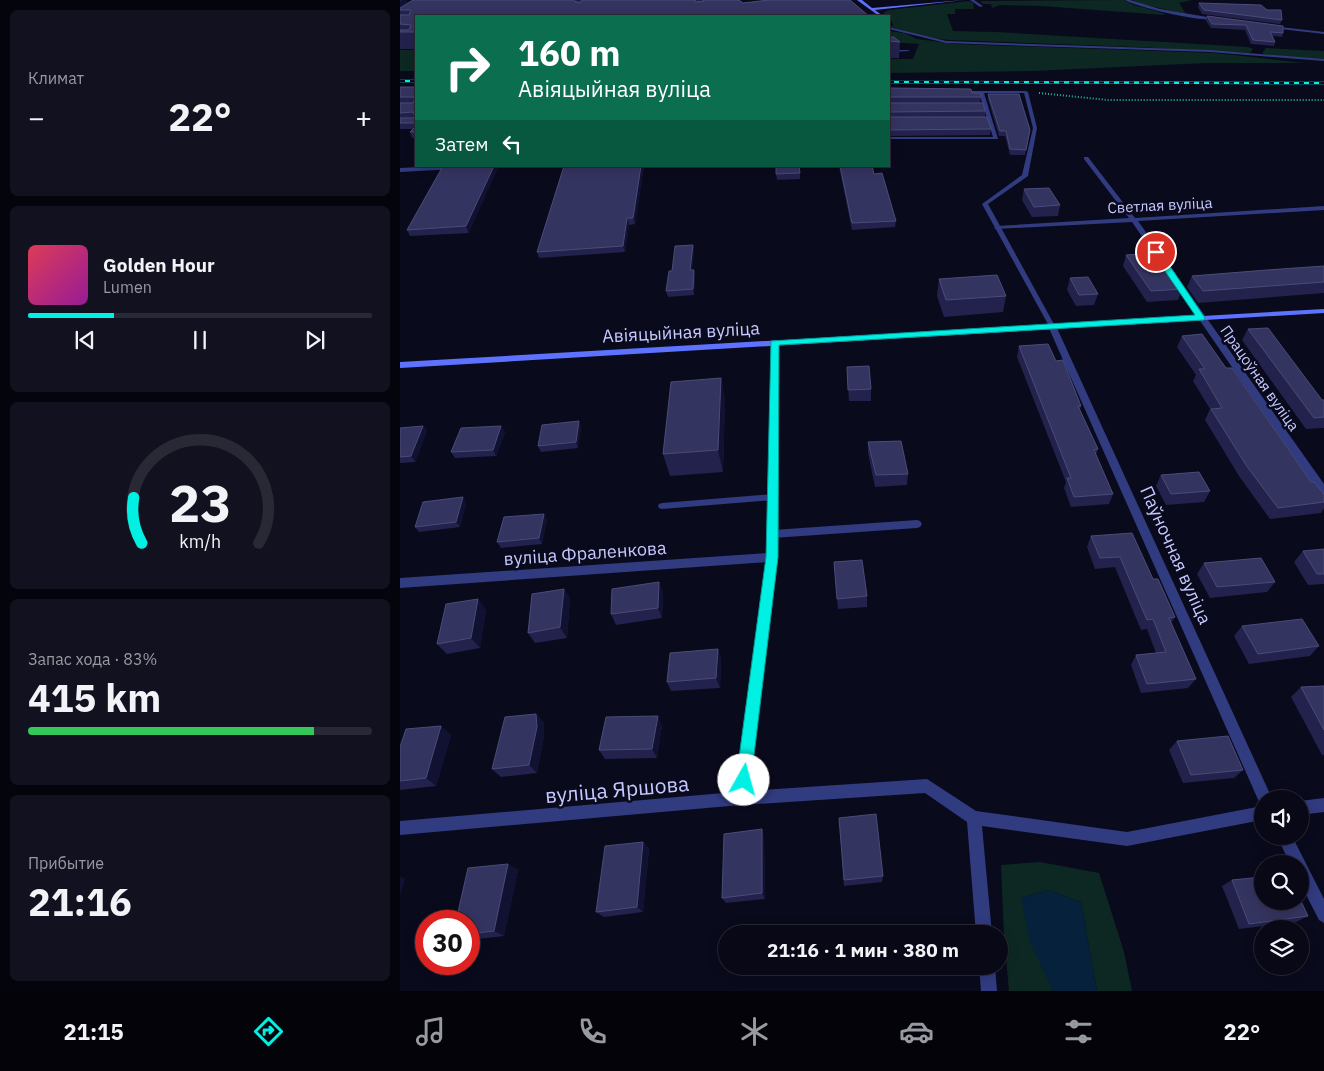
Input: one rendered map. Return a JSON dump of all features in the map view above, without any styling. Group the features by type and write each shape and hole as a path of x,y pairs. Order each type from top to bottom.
{"street":[{"path":"859,0 880,15"},
{"path":"871,9 962,0"},
{"path":"890,28 914,33 923,38 946,42 1210,51 1324,60"},
{"name":"Працоўная вуліца","path":"1086,158 1134,219 1201,318 1324,492"},
{"name":"Светлая вуліца","path":"997,228 1324,208"},
{"name":"Авіяцыйная вуліца","path":"400,365 1324,311"},
{"name":"Паўночная вуліца","path":"1052,326 1261,790"},
{"path":"741,798 772,557 774,343"},
{"name":"вуліца Фраленкова","path":"400,584 772,557"},
{"name":"вуліца Яршова","path":"400,828 741,798 927,786 974,818 1127,839 1254,815"},
{"path":"1309,807 1324,805"},
{"path":"974,818 983,925"},
{"path":"1309,886 1324,915"},
{"path":"988,975 989,991"}],"lane":[{"path":"972,0 981,6"},
{"path":"1127,0 1141,6 1170,13 1223,20"},
{"path":"1268,26 1324,33"},
{"path":"890,50 908,51"},
{"path":"953,92 1026,92 1035,128 1025,176 985,204 1052,326"},
{"path":"890,138 996,138 981,92"},
{"path":"975,106 985,106"},
{"path":"981,120 990,120"},
{"path":"400,170 448,167"},
{"path":"662,506 773,497"},
{"path":"772,534 917,524"}],"path":[{"path":"1026,92 1108,100 1324,100"}],"green space":[{"path":"1124,0 1165,15 1041,6 1000,5 992,8 991,4 983,4 980,1"},
{"path":"1132,0 1192,0 1179,3 1186,14 1141,4"},
{"path":"970,1 973,3 974,9 955,9 955,14 947,14 953,31 1248,47 1253,49 1250,53 929,38 891,27 893,25 890,15 885,15 884,12"},
{"path":"890,31 904,33 917,39 955,44 1214,53 1305,63 1206,63 1033,71 890,73 890,59 913,59 919,44 890,42"},
{"path":"1266,48 1324,51 1324,59 1270,56 1263,54"},
{"path":"400,50 415,50 415,71 400,71"},
{"path":"1040,862 1099,873 1124,952 1132,991 1097,991 1081,902 1048,890 1021,898 1053,991 1009,991 1008,925 1004,925 1001,865"}],"water":[{"path":"1048,890 1081,902 1097,991 1053,991 1030,942 1021,898"}],"building":[{"path":"413,0 574,0 580,3 582,0 695,0 696,2 703,0 739,0 743,3 769,0 850,0 868,15 415,15 415,32 400,32 400,30 409,30 411,25 400,24 400,15 409,15 411,10 400,10 400,8"},
{"path":"1199,3 1261,5 1267,10 1281,10 1282,20 1204,10"},
{"path":"1207,16 1283,26 1283,33 1270,32 1275,42 1253,40 1246,25 1212,24"},
{"path":"890,37 894,37 900,42 890,41"},
{"path":"400,87 415,87 415,99 413,97 400,97"},
{"path":"890,88 971,89 972,93 980,93 981,97 890,97"},
{"path":"988,94 1019,94 1030,130 1026,150 1010,149 1006,131 1000,131"},
{"path":"415,99 415,116 413,112 400,113 400,103 413,103"},
{"path":"890,103 983,103 985,111 890,112"},
{"path":"415,116 415,123 400,123 400,118 413,118"},
{"path":"890,117 987,117 991,129 890,130"},
{"path":"442,167 494,167 466,226 407,230"},
{"path":"564,167 641,167 633,218 627,218 623,246 537,252"},
{"path":"776,167 799,167 800,173 776,174"},
{"path":"840,167 872,167 874,174 882,173 896,221 852,223"},
{"path":"1049,188 1060,205 1034,207 1024,189"},
{"path":"693,245 690,270 694,270 693,289 666,291 669,271 672,271 675,246"},
{"path":"1153,253 1182,289 1151,291 1126,255"},
{"path":"1324,266 1324,282 1203,291 1192,276 1267,270"},
{"path":"997,275 1006,296 946,300 939,279"},
{"path":"1088,277 1098,294 1079,295 1070,278"},
{"path":"1268,328 1322,400 1324,400 1324,417 1314,418 1248,329"},
{"path":"1202,334 1226,368 1232,368 1311,482 1314,482 1324,494 1324,502 1278,508 1246,465 1211,409 1222,408 1199,369 1205,369 1182,336"},
{"path":"1048,344 1056,361 1063,360 1081,406 1078,406 1098,449 1094,450 1113,494 1074,497 1067,478 1071,478 1019,346"},
{"path":"869,366 871,389 848,390 847,367"},
{"path":"721,378 718,450 663,454 671,382"},
{"path":"579,421 576,442 538,446 542,425"},
{"path":"423,426 411,456 400,457 400,428"},
{"path":"501,426 493,450 451,452 461,428"},
{"path":"901,441 908,474 876,475 868,442"},
{"path":"1199,472 1210,491 1171,494 1161,475"},
{"path":"463,497 456,522 415,527 423,502"},
{"path":"544,514 539,538 497,542 504,517"},
{"path":"1132,533 1153,579 1158,579 1175,617 1169,618 1196,679 1147,684 1136,655 1166,652 1153,619 1147,620 1120,557 1100,558 1091,536"},
{"path":"1324,549 1324,574 1317,574 1303,551"},
{"path":"1261,558 1275,582 1217,587 1204,563"},
{"path":"862,560 867,596 837,599 834,562"},
{"path":"659,582 658,608 611,614 612,589"},
{"path":"564,589 560,627 528,633 532,594"},
{"path":"478,599 471,638 437,644 446,604"},
{"path":"1302,619 1319,646 1258,654 1242,626"},
{"path":"718,649 716,678 667,682 670,653"},
{"path":"1324,686 1324,730 1301,687"},
{"path":"536,714 537,727 529,765 492,769 505,717"},
{"path":"658,716 652,749 599,750 606,717"},
{"path":"441,726 426,778 400,781 400,747 406,729"},
{"path":"1228,736 1243,770 1191,775 1177,741"},
{"path":"876,814 883,876 844,880 839,818"},
{"path":"762,829 762,893 722,898 724,834"},
{"path":"643,842 637,907 596,912 605,846"},
{"path":"508,864 494,931 480,933 480,910 458,910 468,868"},
{"path":"1254,878 1254,910 1305,910 1308,916 1278,920 1254,920 1254,923 1249,924 1232,880"}],"railway":[{"path":"400,81 415,81"},
{"path":"890,82 1324,83"}],"route":[{"path":"744,780 772,557 774,343 1201,318 1156,252"}]}
